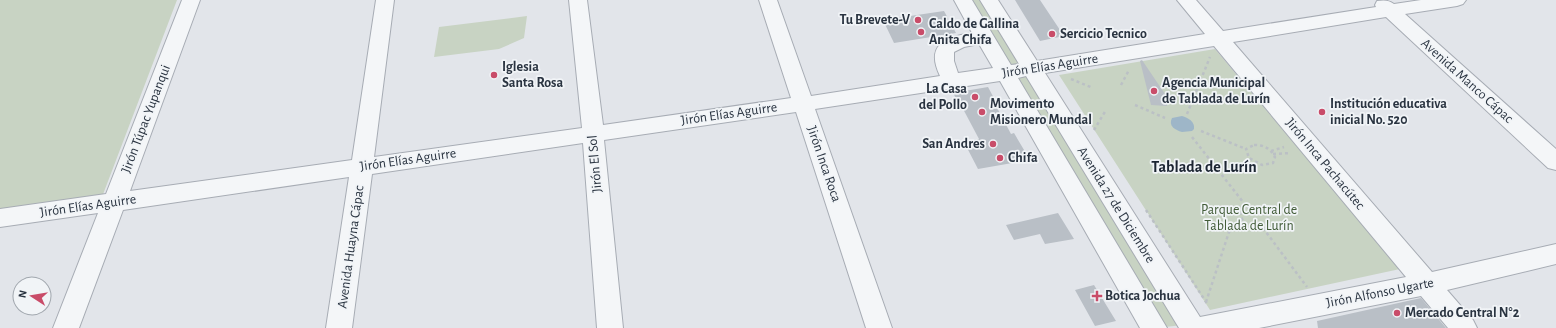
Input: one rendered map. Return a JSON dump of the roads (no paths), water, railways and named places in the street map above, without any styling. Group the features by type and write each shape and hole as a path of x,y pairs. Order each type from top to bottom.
{"street":[{"name":"Jirón Túpac Yupanqui","path":"66,328 191,0"},
{"name":"Avenida Huayna Cápac","path":"339,328 385,0"},
{"name":"Jirón El Sol","path":"578,0 610,328"},
{"name":"Jirón Inca Roca","path":"768,0 879,328"},
{"name":"Avenida 27 de Diciembre","path":"963,0 1154,328"},
{"name":"Avenida 27 de Diciembre","path":"989,0 1030,69 1193,328"},
{"name":"Jirón Inca Pachacútec","path":"1186,0 1464,328"},
{"name":"Jirón Elías Aguirre","path":"0,218 803,104 1219,39 1385,6 1457,0"},
{"name":"Avenida Manco Cápac","path":"1385,6 1556,162"},
{"path":"952,81 943,60 944,53 947,48 952,43 984,37"},
{"name":"Jirón Alfonso Ugarte","path":"1206,319 1427,284 1556,254"}],"water":[{"path":"1182,116 1192,122 1194,129 1192,131 1182,132 1175,129 1172,125 1172,118"}],"place":[{"name":"Tu Brevete-V","path":"918,20"},
{"name":"Caldo de Gallina Anita Chifa","path":"921,32"},
{"name":"Sercicio Tecnico","path":"1052,34"},
{"name":"Iglesia Santa Rosa","path":"494,75"},
{"name":"Agencia Municipal de Tablada de Lurín","path":"1154,91"},
{"name":"La Casa del Pollo","path":"975,97"},
{"name":"Movimento Misionero Mundal","path":"982,112"},
{"name":"Institución educativa inicial No. 520","path":"1322,112"},
{"name":"San Andres","path":"993,144"},
{"name":"Chifa","path":"1000,158"},
{"name":"Botica Jochua","path":"1097,296"},
{"name":"Mercado Central N°2","path":"1397,313"}],"district":[{"name":"Tablada de Lurín","path":"1204,167"}],"park label":[{"name":"Parque Central de Tablada de Lurín","path":"1249,218"}]}
